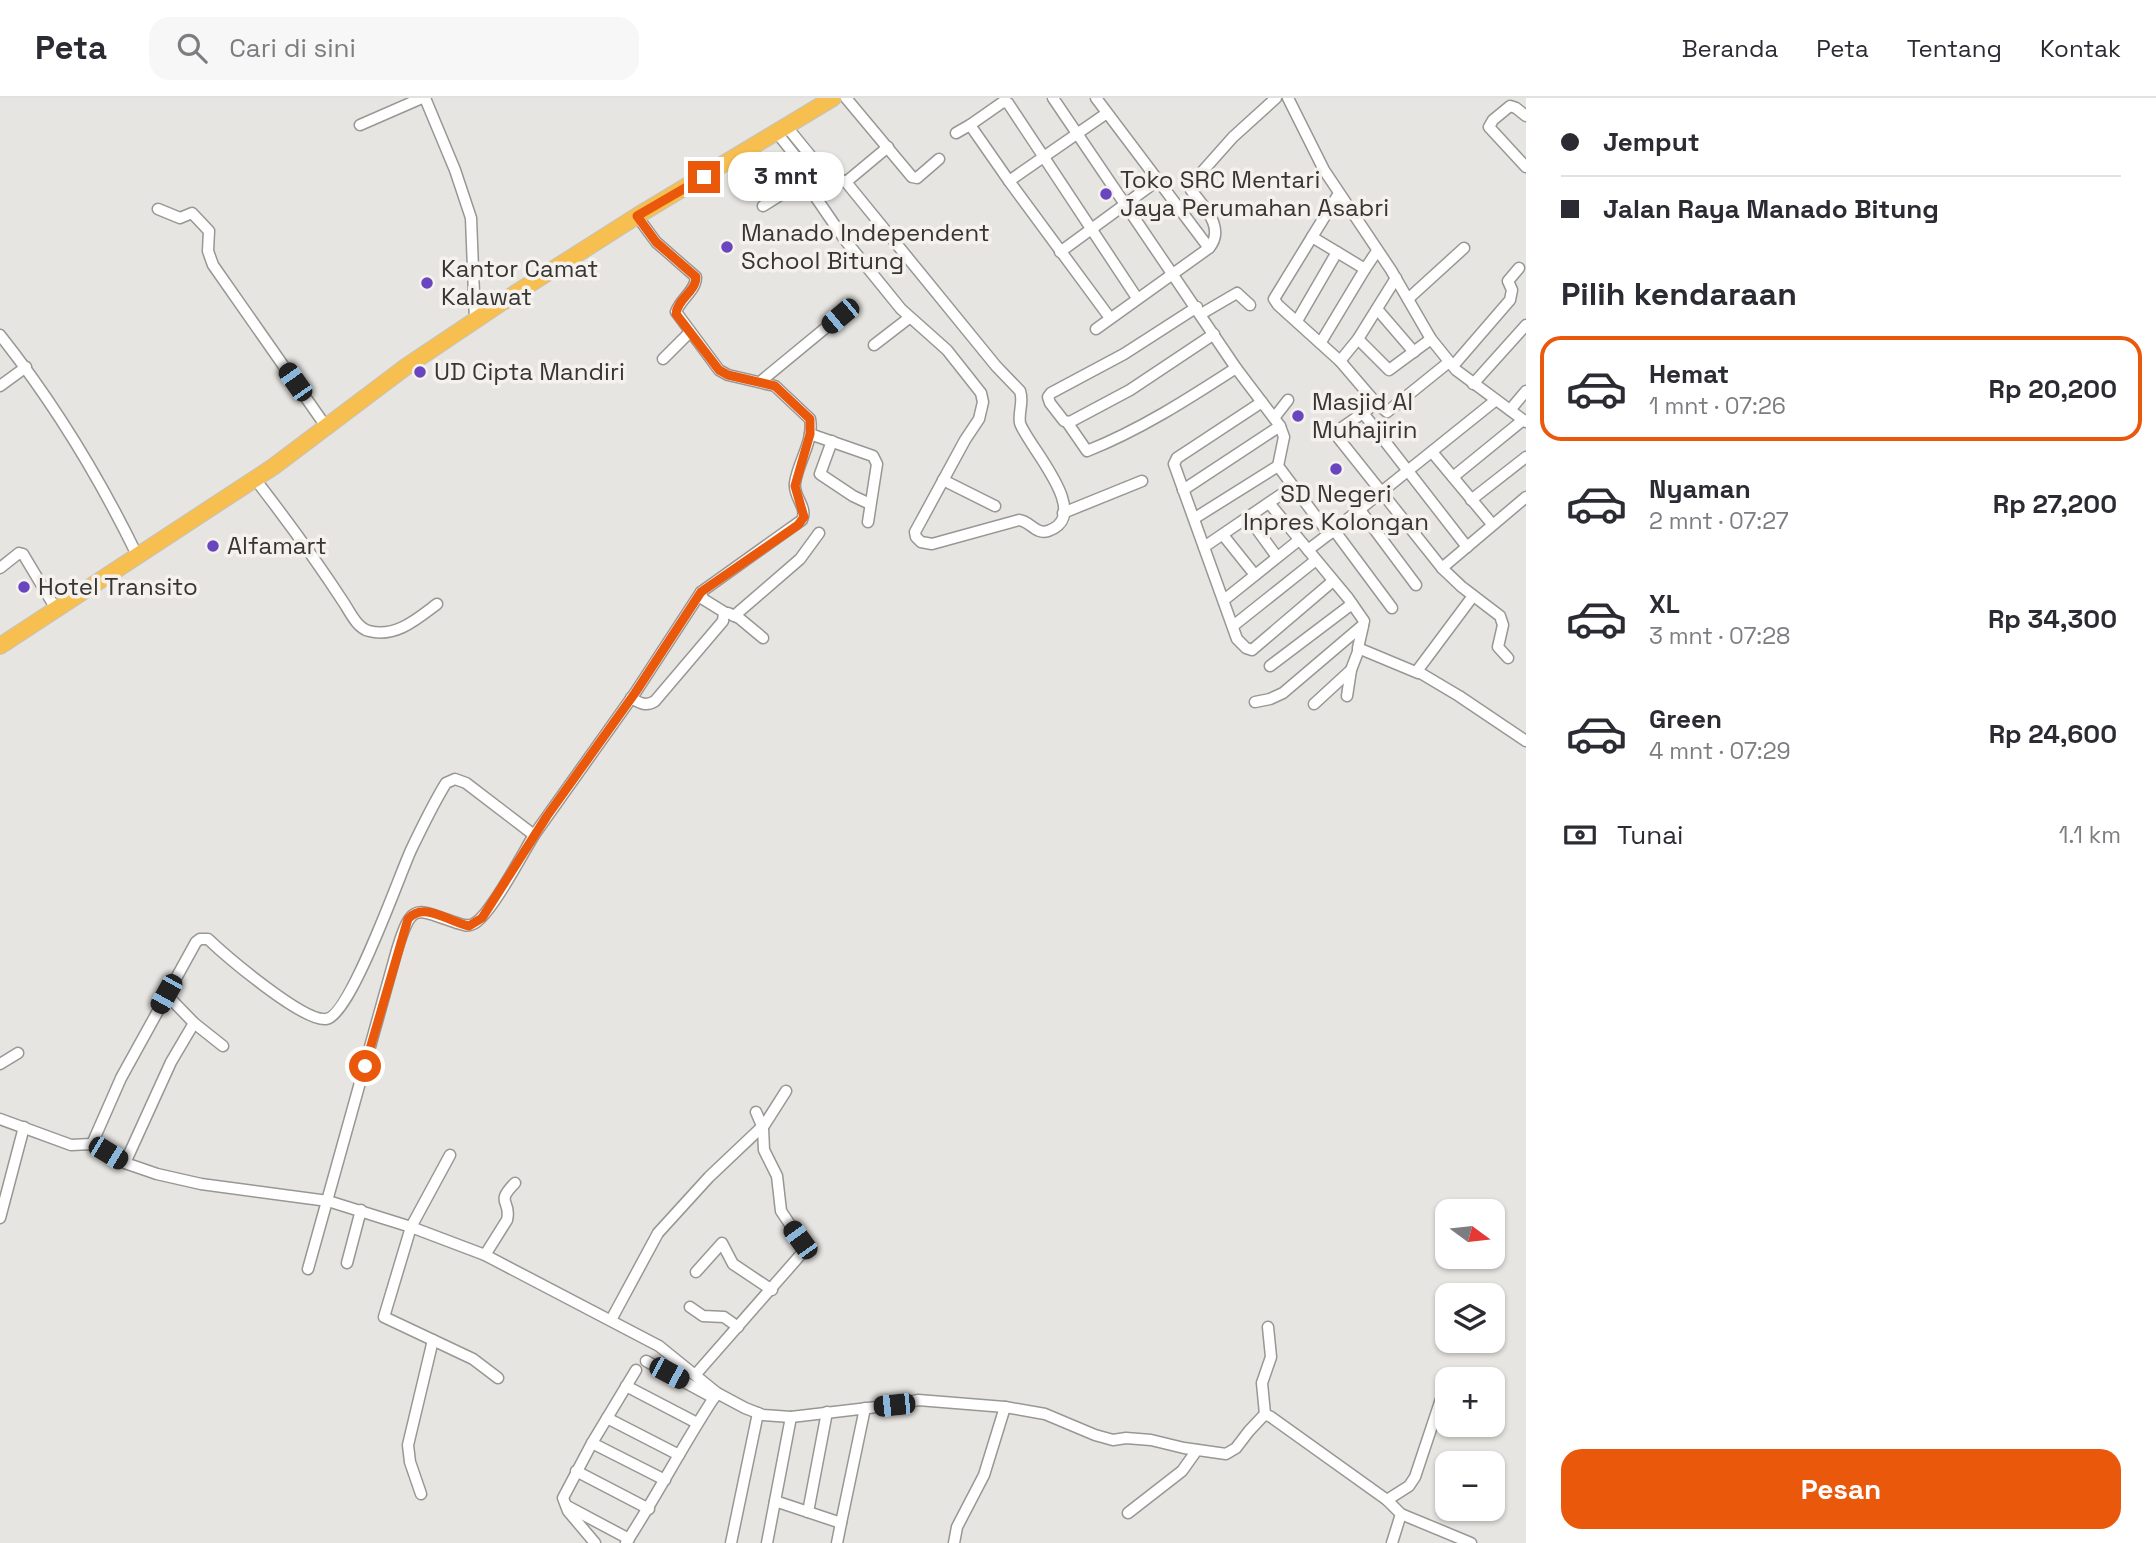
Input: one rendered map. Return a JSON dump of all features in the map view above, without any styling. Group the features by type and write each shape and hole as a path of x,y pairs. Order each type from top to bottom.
{"highway":[{"path":"0,646 256,479 407,366 475,320 637,216 833,98"}],"street":[{"path":"360,125 423,98 455,170 471,218 475,320"},
{"path":"846,98 915,178 939,159"},
{"path":"1053,98 1236,368 1277,422 1284,437 1278,466 1292,487 1392,608"},
{"path":"1096,98 1209,248"},
{"path":"1096,329 1209,248 1217,233 1210,215 1191,190 1193,183 1233,137 1276,98"},
{"path":"1288,98 1339,195 1396,278 1431,339 1451,364 1473,384 1525,421 1453,477"},
{"path":"956,134 1006,102 1137,298"},
{"path":"1480,136 1493,120 1510,106 1525,112"},
{"path":"1009,180 1107,113"},
{"path":"970,125 1060,253 1110,318"},
{"path":"1489,127 1526,167"},
{"path":"763,206 798,184 817,181 831,175 846,182 996,366 1020,391 1021,425 1056,482 1063,502 1063,513 1058,524 1044,532 1019,520 932,544 925,544 916,537 915,532 979,419 983,402 976,383 957,361 909,318 845,240 817,181 782,130"},
{"path":"846,182 888,147"},
{"path":"1060,253 1157,181"},
{"path":"1339,195 1275,299 1278,305 1340,361 1387,412 1451,364 1510,300 1512,290 1508,282 1519,268"},
{"path":"158,209 180,218 192,213 209,231 208,251 213,265 327,428"},
{"path":"308,1269 408,919 415,912 425,911 467,925 477,922 496,898 534,835 631,698 701,592 802,520 804,513 795,486 810,434 811,421 807,414 775,386 722,371 678,317 676,310 695,285 696,277 656,242 637,216"},
{"path":"1312,237 1365,269"},
{"path":"1408,299 1464,248"},
{"path":"1321,342 1377,251"},
{"path":"1297,321 1337,252"},
{"path":"1340,361 1396,278"},
{"path":"1236,368 1160,416 1087,451 1050,403 1049,395 1199,311 1237,293 1251,305"},
{"path":"1377,309 1414,352"},
{"path":"760,382 840,316"},
{"path":"874,345 909,318"},
{"path":"1473,384 1526,326"},
{"path":"663,359 690,331"},
{"path":"1067,422 1121,395 1214,334"},
{"path":"0,335 26,367 102,484 137,555"},
{"path":"1358,338 1390,370 1431,339"},
{"path":"0,386 26,367"},
{"path":"1510,410 1526,391"},
{"path":"1184,490 1277,422 1288,400"},
{"path":"1308,550 1496,401"},
{"path":"1262,402 1175,459 1174,467 1195,518 1237,639 1245,648 1252,650 1333,581"},
{"path":"1376,403 1336,435 1442,568 1500,616 1503,625 1498,647 1508,658"},
{"path":"1363,413 1467,547"},
{"path":"810,434 873,456 877,464 868,522"},
{"path":"832,441 820,474 870,504"},
{"path":"1432,452 1492,524"},
{"path":"1471,500 1526,457"},
{"path":"1195,518 1278,466"},
{"path":"256,479 365,629 377,631 404,628 437,604"},
{"path":"943,480 995,506"},
{"path":"1063,513 1142,481"},
{"path":"1204,547 1292,487"},
{"path":"1442,568 1526,497"},
{"path":"1269,503 1364,621 1347,696"},
{"path":"1360,510 1416,585"},
{"path":"1248,517 1278,557"},
{"path":"734,616 800,559 819,533"},
{"path":"1223,535 1255,575"},
{"path":"1224,600 1299,540"},
{"path":"0,568 23,554 56,609"},
{"path":"1233,626 1316,560"},
{"path":"701,592 703,599 734,616 763,638"},
{"path":"1418,673 1418,667 1473,596"},
{"path":"1270,666 1352,604"},
{"path":"631,698 642,704 654,702 723,621 723,611"},
{"path":"1255,702 1283,693 1363,625"},
{"path":"1359,649 1418,673 1459,696 1526,741"},
{"path":"1314,704 1351,670"},
{"path":"92,1144 121,1078 191,948 200,939 208,939 298,1011 317,1018 330,1018 343,1003 363,965 411,850 446,783 455,779 471,786 534,835"},
{"path":"166,994 194,1023 223,1046"},
{"path":"125,1163 172,1062 194,1023"},
{"path":"0,1064 18,1053"},
{"path":"611,1320 662,1228 709,1177 763,1126 786,1091"},
{"path":"696,1374 772,1290 804,1248 781,1211 777,1176 763,1147 763,1126 756,1112"},
{"path":"0,1119 71,1145 92,1144 125,1163 192,1183 328,1201 362,1210 485,1255 659,1346 696,1374 716,1395"},
{"path":"0,1218 5,1182 24,1127"},
{"path":"450,1155 411,1227 384,1317 473,1359 498,1378"},
{"path":"485,1255 507,1220 504,1196 515,1183"},
{"path":"347,1263 362,1210"},
{"path":"696,1272 722,1243 733,1264 772,1290"},
{"path":"691,1307 703,1316 724,1317 738,1327"},
{"path":"1265,1415 1262,1383 1271,1357 1268,1327"},
{"path":"421,1494 410,1462 408,1445 433,1340"},
{"path":"646,1361 758,1413 791,1417 918,1400 1005,1407 1045,1414 1114,1440 1152,1440 1226,1454 1236,1448 1265,1415"},
{"path":"595,1543 564,1505 565,1491 636,1370"},
{"path":"626,1385 697,1423"},
{"path":"564,1505 628,1541 716,1395"},
{"path":"954,1543 957,1527 984,1475 1005,1407"},
{"path":"837,1543 865,1408"},
{"path":"808,1512 827,1412"},
{"path":"732,1543 758,1413"},
{"path":"1265,1415 1272,1417 1387,1500 1401,1514 1471,1543"},
{"path":"767,1543 791,1417"},
{"path":"607,1418 679,1455"},
{"path":"1387,1500 1409,1486 1415,1477 1435,1418"},
{"path":"592,1443 665,1480"},
{"path":"1128,1513 1182,1471 1197,1450"},
{"path":"576,1471 649,1509"},
{"path":"775,1500 841,1523"},
{"path":"1392,1543 1401,1514"}],"place":[{"name":"Toko SRC Mentari Jaya Perumahan Asabri","path":"1106,194"},
{"name":"Manado Independent School Bitung","path":"727,247"},
{"name":"Kantor Camat Kalawat","path":"427,283"},
{"name":"UD Cipta Mandiri","path":"420,372"},
{"name":"Masjid Al Muhajirin","path":"1298,416"},
{"name":"SD Negeri Inpres Kolongan","path":"1336,469"},
{"name":"Alfamart","path":"213,546"},
{"name":"Hotel Transito","path":"24,587"}],"route":[{"path":"365,1066 408,919 415,912 425,911 469,926 482,918 534,835 635,693 701,592 798,525 804,517 795,486 810,434 810,419 775,386 728,375 719,370 676,314 676,310 695,285 696,277 656,242 637,216 704,177"}]}
